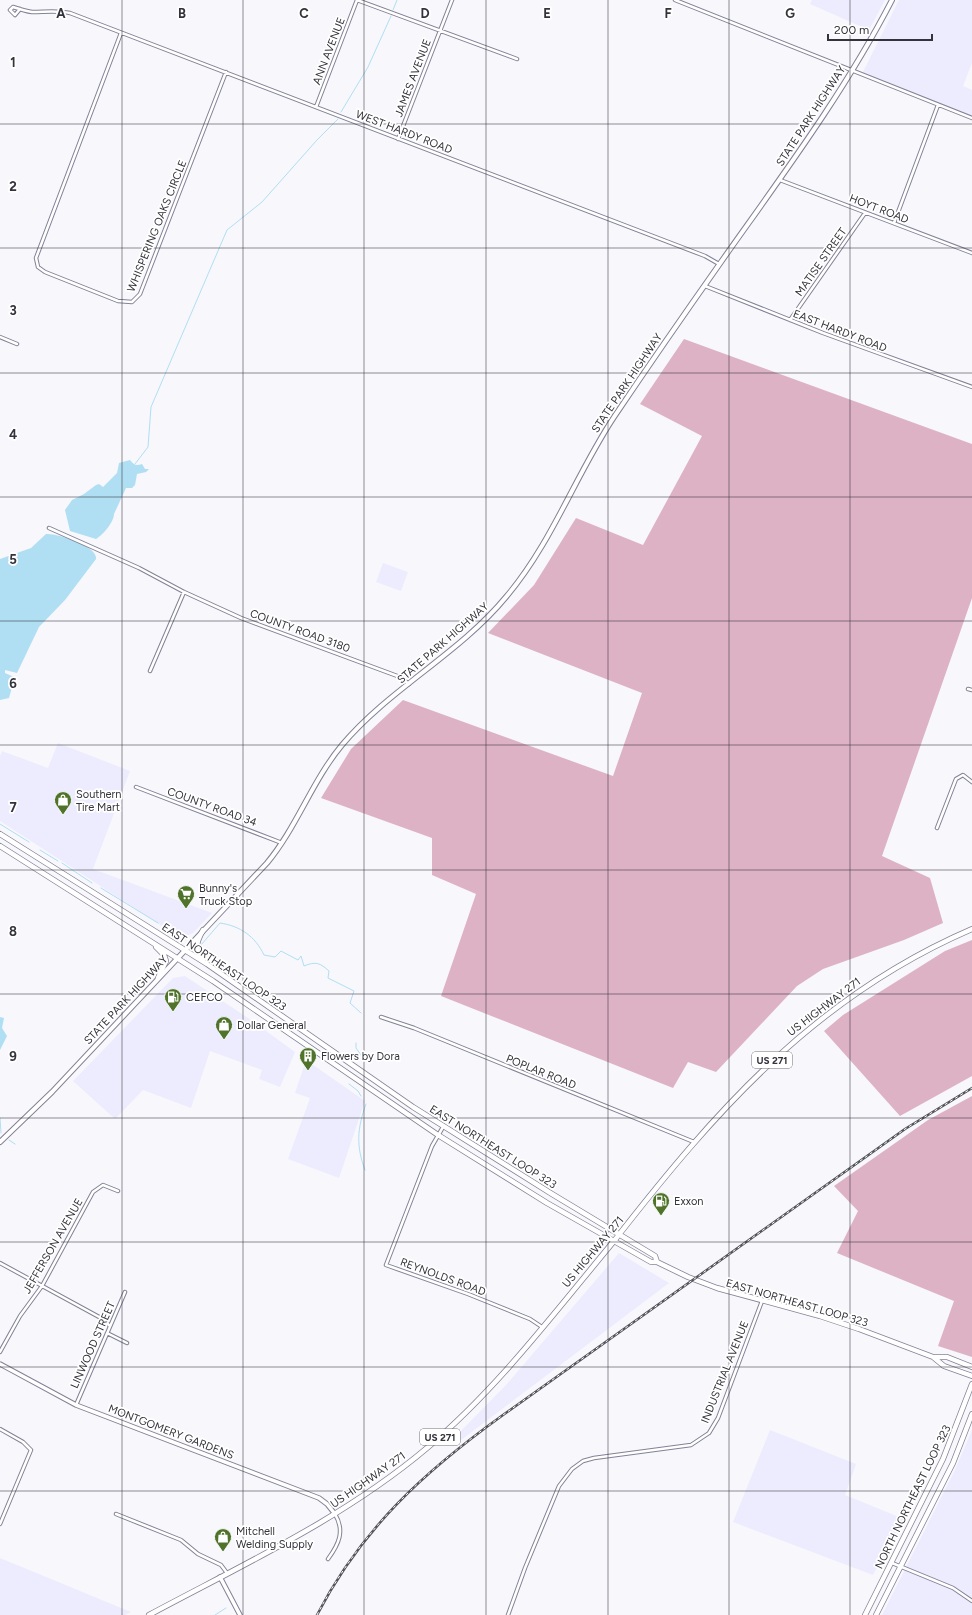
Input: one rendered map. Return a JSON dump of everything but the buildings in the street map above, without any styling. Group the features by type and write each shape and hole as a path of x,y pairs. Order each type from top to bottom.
{"main road":[{"name":"STATE PARK HIGHWAY","path":"0,1142 52,1092 264,866 282,843 321,775 340,747 373,715 483,623 527,571 549,537 604,433 719,264 780,180 851,71 892,0"},
{"name":"EAST NORTHEAST LOOP 323","path":"0,834 207,964 413,1107 618,1235 655,1256 657,1262"},
{"name":"EAST NORTHEAST LOOP 323","path":"0,846 177,958 438,1136 547,1203 651,1262 657,1262 704,1284 834,1321 933,1357 944,1366 972,1376"},
{"path":"26,862 32,854"},
{"path":"112,917 118,908"},
{"name":"US HIGHWAY 271","path":"220,1577 335,1514 377,1487 440,1436 486,1392 614,1241 722,1110 764,1067 827,1014 896,968 972,929"},
{"path":"203,930 197,941 196,948 198,954 207,964"},
{"path":"149,940 163,953 166,959 165,965 158,978"},
{"path":"246,1004 253,995"},
{"path":"340,1070 347,1061"},
{"path":"408,1116 413,1107"},
{"path":"496,1172 502,1163"},
{"path":"547,1203 552,1194"},
{"name":"EAST NORTHEAST LOOP 323","path":"933,1357 947,1357 972,1366"},
{"name":"NORTH NORTHEAST LOOP 323","path":"865,1615 944,1459 972,1384"},
{"name":"NORTH NORTHEAST LOOP 323","path":"876,1615 953,1463 972,1414"},
{"path":"944,1459 953,1463"},
{"name":"US 271","path":"148,1615 220,1577"},
{"path":"874,1596 884,1601"}],"street":[{"path":"357,0 516,59"},
{"name":"ANN AVENUE","path":"316,107 357,0"},
{"name":"JAMES AVENUE","path":"398,139 452,0"},
{"path":"675,0 972,118"},
{"name":"WEST HARDY ROAD","path":"20,9 34,12 65,12 82,18 705,256 719,264"},
{"name":"WHISPERING OAKS CIRCLE","path":"121,33 36,258 38,267 45,272 118,301 132,302 140,294 226,72"},
{"path":"894,223 938,105"},
{"name":"HOYT ROAD","path":"780,180 972,253"},
{"name":"MATISE STREET","path":"790,320 865,213"},
{"name":"EAST HARDY ROAD","path":"704,286 790,320 972,387"},
{"path":"0,338 18,344"},
{"name":"COUNTY ROAD 3180","path":"49,528 139,568 184,592 241,618 400,677 410,684"},
{"path":"150,671 184,592"},
{"path":"968,689 972,690"},
{"path":"937,828 954,782 960,776 966,776 972,782"},
{"name":"COUNTY ROAD 34","path":"136,787 282,843"},
{"name":"POPLAR ROAD","path":"381,1017 414,1028 695,1143"},
{"name":"REYNOLDS ROAD","path":"444,1127 438,1136 386,1264 468,1294 530,1319 542,1327"},
{"name":"JEFFERSON AVENUE","path":"0,1352 20,1316 42,1286 96,1189 103,1185 118,1191"},
{"path":"0,1263 101,1318 110,1326"},
{"name":"LINWOOD STREET","path":"76,1405 125,1292"},
{"name":"INDUSTRIAL AVENUE","path":"508,1615 540,1530 565,1477 580,1463 594,1458 687,1446 703,1438 711,1430 718,1418 762,1301"},
{"path":"107,1333 127,1343"},
{"name":"MONTGOMERY GARDENS","path":"0,1364 76,1405 319,1498 327,1504 335,1514"},
{"path":"0,1429 24,1442 31,1450 0,1524"},
{"path":"116,1514 181,1540 198,1554 221,1566 227,1573"},
{"path":"328,1559 338,1545 340,1535 340,1525 335,1514"},
{"path":"891,1563 953,1588 972,1601"},
{"path":"220,1577 240,1615"}],"shaded area":[{"path":"812,0 885,0 869,30 810,4"},
{"path":"899,0 972,0 972,63 963,86 972,90 972,116 862,74"},
{"path":"684,339 972,444 972,598 882,856 930,878 943,923 904,940 823,969 797,986 716,1072 688,1062 673,1088 441,996 476,894 432,875 432,838 321,798 351,749 403,700 613,776 642,693 488,633 534,585 576,518 643,545 702,436 640,404"},
{"path":"383,563 408,572 401,591 376,582"},
{"path":"58,743 130,771 93,869 212,913 193,933 184,937 176,935 0,821 0,756 2,751 48,768"},
{"path":"972,940 972,1076 900,1116 824,1031 843,1015 945,951"},
{"path":"185,976 248,1018 295,1052 280,1087 259,1079 262,1070 210,1051 191,1108 143,1090 115,1119 73,1081 173,978"},
{"path":"306,1060 365,1101 339,1178 288,1159 310,1098 295,1093"},
{"path":"972,1096 972,1357 938,1346 954,1301 837,1253 858,1211 834,1186 928,1120"},
{"path":"619,1253 669,1283 461,1440 456,1436 506,1385"},
{"path":"770,1430 856,1464 845,1495 904,1519 873,1575 733,1522"},
{"path":"972,1430 972,1615 882,1615 954,1472"},
{"path":"0,1558 131,1612 125,1615 0,1615"}],"water":[{"path":"130,460 135,465 142,464 145,469 149,469 146,472 137,474 135,485 132,488 126,488 114,517 105,531 96,539 70,531 65,510 72,500 84,494 96,485 99,484 103,487 117,473 119,463"},
{"path":"46,534 67,538 84,545 91,549 95,554 96,559 65,600 39,627 17,673 5,670 5,673 14,677 14,680 9,698 0,700 0,559 31,548"},
{"path":"0,1017 4,1018 2,1028 7,1036 0,1050"}],"waterway":[{"path":"393,10 397,0"},
{"path":"341,112 368,67 391,16"},
{"path":"135,464 148,447 151,407 227,230 262,202 317,140 338,119"},
{"path":"0,824 29,842"},
{"path":"40,850 58,861"},
{"path":"62,863 92,883"},
{"path":"101,888 158,923"},
{"path":"201,945 220,923 240,929 256,942 264,955 275,957 281,951 298,960 301,956 304,966 315,963 323,966 329,971 328,978 354,991 350,1003 361,1013"},
{"path":"166,929 187,936"},
{"path":"356,1043 356,1048 363,1058 362,1061"},
{"path":"349,1084 358,1091 361,1096"},
{"path":"365,1170 360,1153 359,1130 366,1104"},
{"path":"0,1118 1,1133"},
{"path":"9,1140 15,1144"},
{"path":"215,1615 226,1608"}],"railway":[{"path":"317,1615 354,1555 375,1528 422,1480 474,1436 905,1129 972,1088"}],"place":[{"name":"Southern Tire Mart","path":"63,815"},
{"name":"Bunny's Truck Stop","path":"186,909"},
{"name":"CEFCO","path":"173,1012"},
{"name":"Dollar General","path":"224,1040"},
{"name":"Flowers by Dora","path":"308,1071"},
{"name":"Exxon","path":"661,1216"},
{"name":"Mitchell Welding Supply","path":"223,1552"}]}
